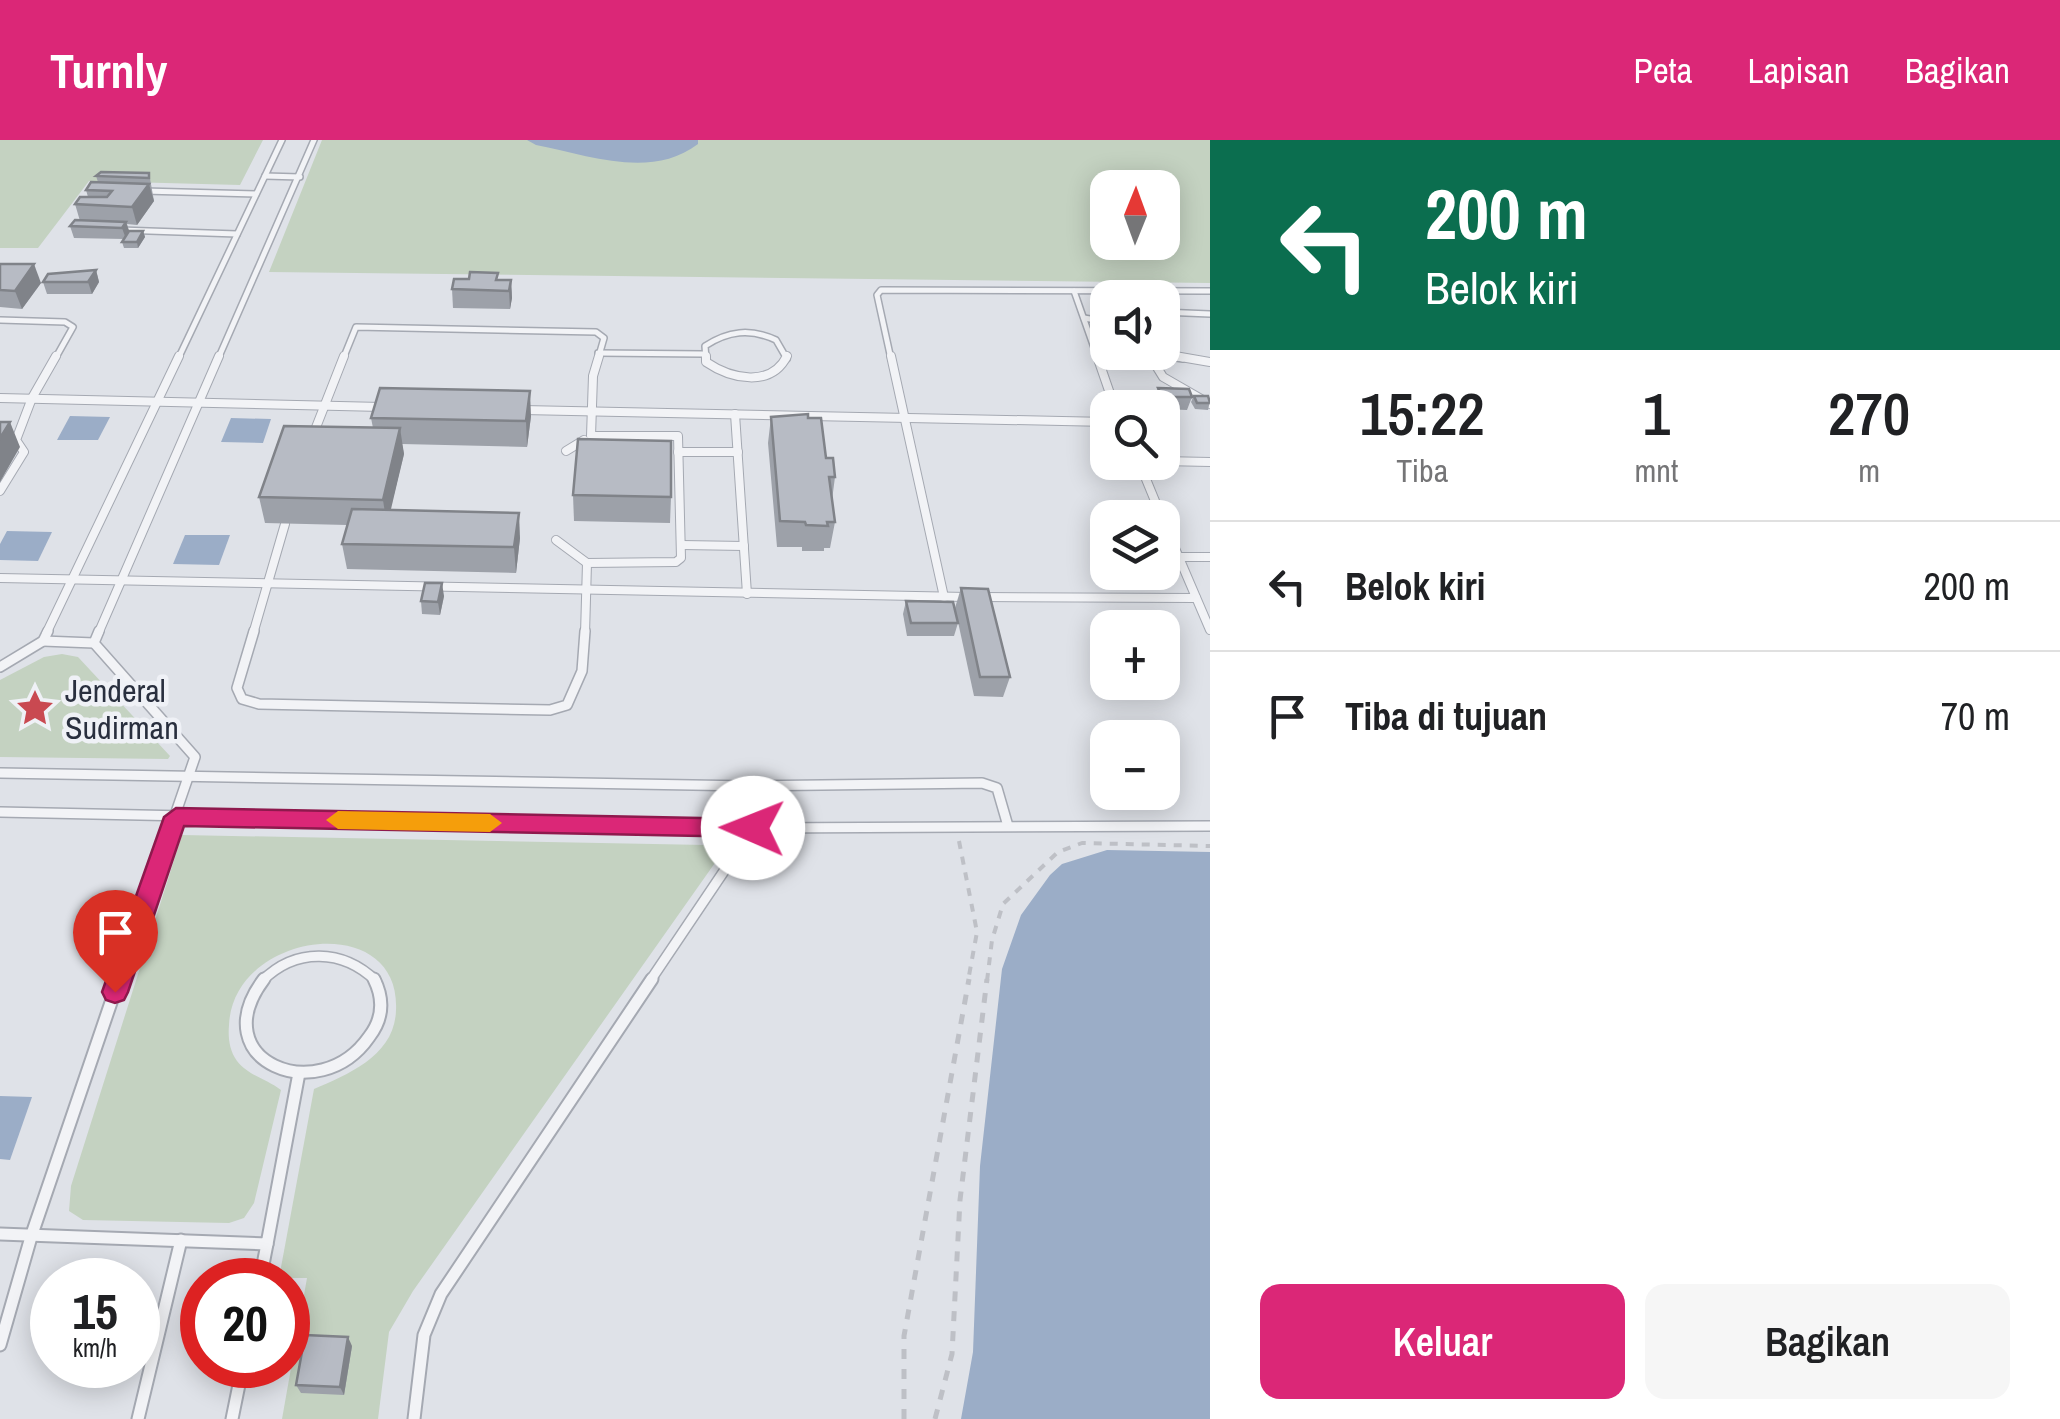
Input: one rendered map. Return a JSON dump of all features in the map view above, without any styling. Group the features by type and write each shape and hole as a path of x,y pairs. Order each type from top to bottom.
{"lane":[{"path":"0,668 43,641 282,140"},
{"path":"94,642 314,140"},
{"path":"266,176 300,177"},
{"path":"125,191 256,194"},
{"path":"112,230 237,234"},
{"path":"944,597 877,296 881,290 1090,292"},
{"path":"1074,291 1109,390"},
{"path":"1180,292 1210,291"},
{"path":"1180,313 1210,314"},
{"path":"1084,318 1090,319"},
{"path":"0,320 65,322 72,326 32,398 16,440 24,452 0,491"},
{"path":"308,452 353,330 358,326 596,332 604,338 598,353 591,436"},
{"path":"754,333 780,342 788,358 774,372 744,377 716,370 703,354 705,346 724,334 754,333"},
{"path":"598,353 703,354"},
{"path":"1180,358 1210,362"},
{"path":"1159,370 1163,377 1210,404"},
{"path":"0,398 392,408"},
{"path":"506,410 1090,422"},
{"path":"735,414 747,594"},
{"path":"556,540 587,563 676,562 681,558 676,435 591,436 566,451"},
{"path":"678,452 738,452"},
{"path":"1180,461 1210,462"},
{"path":"285,524 237,688 242,699 259,704 550,710 566,706 573,698 582,663 587,563"},
{"path":"682,545 744,546"},
{"path":"1210,558 1180,557 1210,630"},
{"path":"0,578 584,592 1196,598"},
{"path":"0,1344 31,1237 195,756 94,642 43,641"},
{"path":"0,773 749,786 989,784 1002,796 1008,826"},
{"path":"414,1419 424,1335 441,1294 753,828 749,786"},
{"path":"0,812 753,828 1210,826"},
{"path":"340,955 359,962 374,975 382,992 383,1011 377,1031 345,1063 322,1072 298,1073 276,1068 259,1057 248,1041 244,1022 248,1002 276,968 296,958 340,955"},
{"path":"264,1258 298,1073"},
{"path":"0,1234 267,1244"},
{"path":"138,1419 181,1240"},
{"path":"232,1419 238,1388"}],"path":[{"path":"904,1419 904,1336 977,932 956,826"},
{"path":"935,1419 952,1354 960,1200 992,940 1003,904 1058,852 1082,843 1210,846"}],"green space":[{"path":"0,140 263,140 240,185 89,181 38,248 0,248"},
{"path":"322,140 1210,140 1210,283 269,272"},
{"path":"44,657 78,657 170,756 168,759 0,757 0,680"},
{"path":"182,835 706,845 717,853 717,860 413,1291 389,1332 378,1419 282,1419 287,1388 310,1388 310,1258 283,1258 314,1089 368,1061 394,1026 396,1010 390,978 373,957 346,946 316,944 285,952 257,969 238,993 229,1025 232,1052 247,1070 281,1090 254,1203 244,1218 229,1223 83,1220 69,1211 71,1186"}],"water":[{"path":"527,140 698,140 698,144 680,155 640,163 598,159"},
{"path":"70,416 110,417 98,440 57,440"},
{"path":"231,418 271,419 263,443 221,442"},
{"path":"7,531 52,532 38,561 0,560 0,544"},
{"path":"185,535 230,535 219,565 173,564"},
{"path":"1107,850 1210,852 1210,1419 961,1419 973,1352 980,1166 1002,969 1021,915 1050,875 1062,864"},
{"path":"0,1096 32,1097 10,1160 0,1159"}],"building":[{"path":"101,172 149,173 149,178 96,176"},
{"path":"91,182 149,184 132,207 75,204 80,197 107,197 112,191 86,190"},
{"path":"75,220 126,222 122,228 70,226"},
{"path":"129,231 143,231 137,242 122,242"},
{"path":"0,264 34,264 15,291 0,290"},
{"path":"96,270 88,282 43,282 48,274"},
{"path":"470,272 498,273 496,280 511,280 509,291 452,289 454,279 469,279"},
{"path":"380,388 530,391 526,421 371,418"},
{"path":"1189,389 1192,397 1180,397 1180,390 1159,390"},
{"path":"1194,396 1208,396 1210,403 1197,403"},
{"path":"808,414 808,418 821,418 826,458 833,458 835,477 829,477 835,522 827,522 828,526 780,521 771,417"},
{"path":"0,422 10,422 0,438"},
{"path":"284,426 400,428 383,500 259,497"},
{"path":"578,439 671,441 671,497 573,495"},
{"path":"352,509 519,513 514,547 342,544"},
{"path":"425,583 442,583 438,602 421,601"},
{"path":"961,588 988,589 1010,677 980,677"},
{"path":"906,601 953,602 958,623 911,623"},
{"path":"310,1335 348,1337 340,1387 310,1386"}],"slow traffic":[{"path":"338,820 490,823"}],"place":[{"name":"Jenderal Sudirman","path":"35,708"}],"route":[{"path":"115,992 176,817 753,828"}]}
